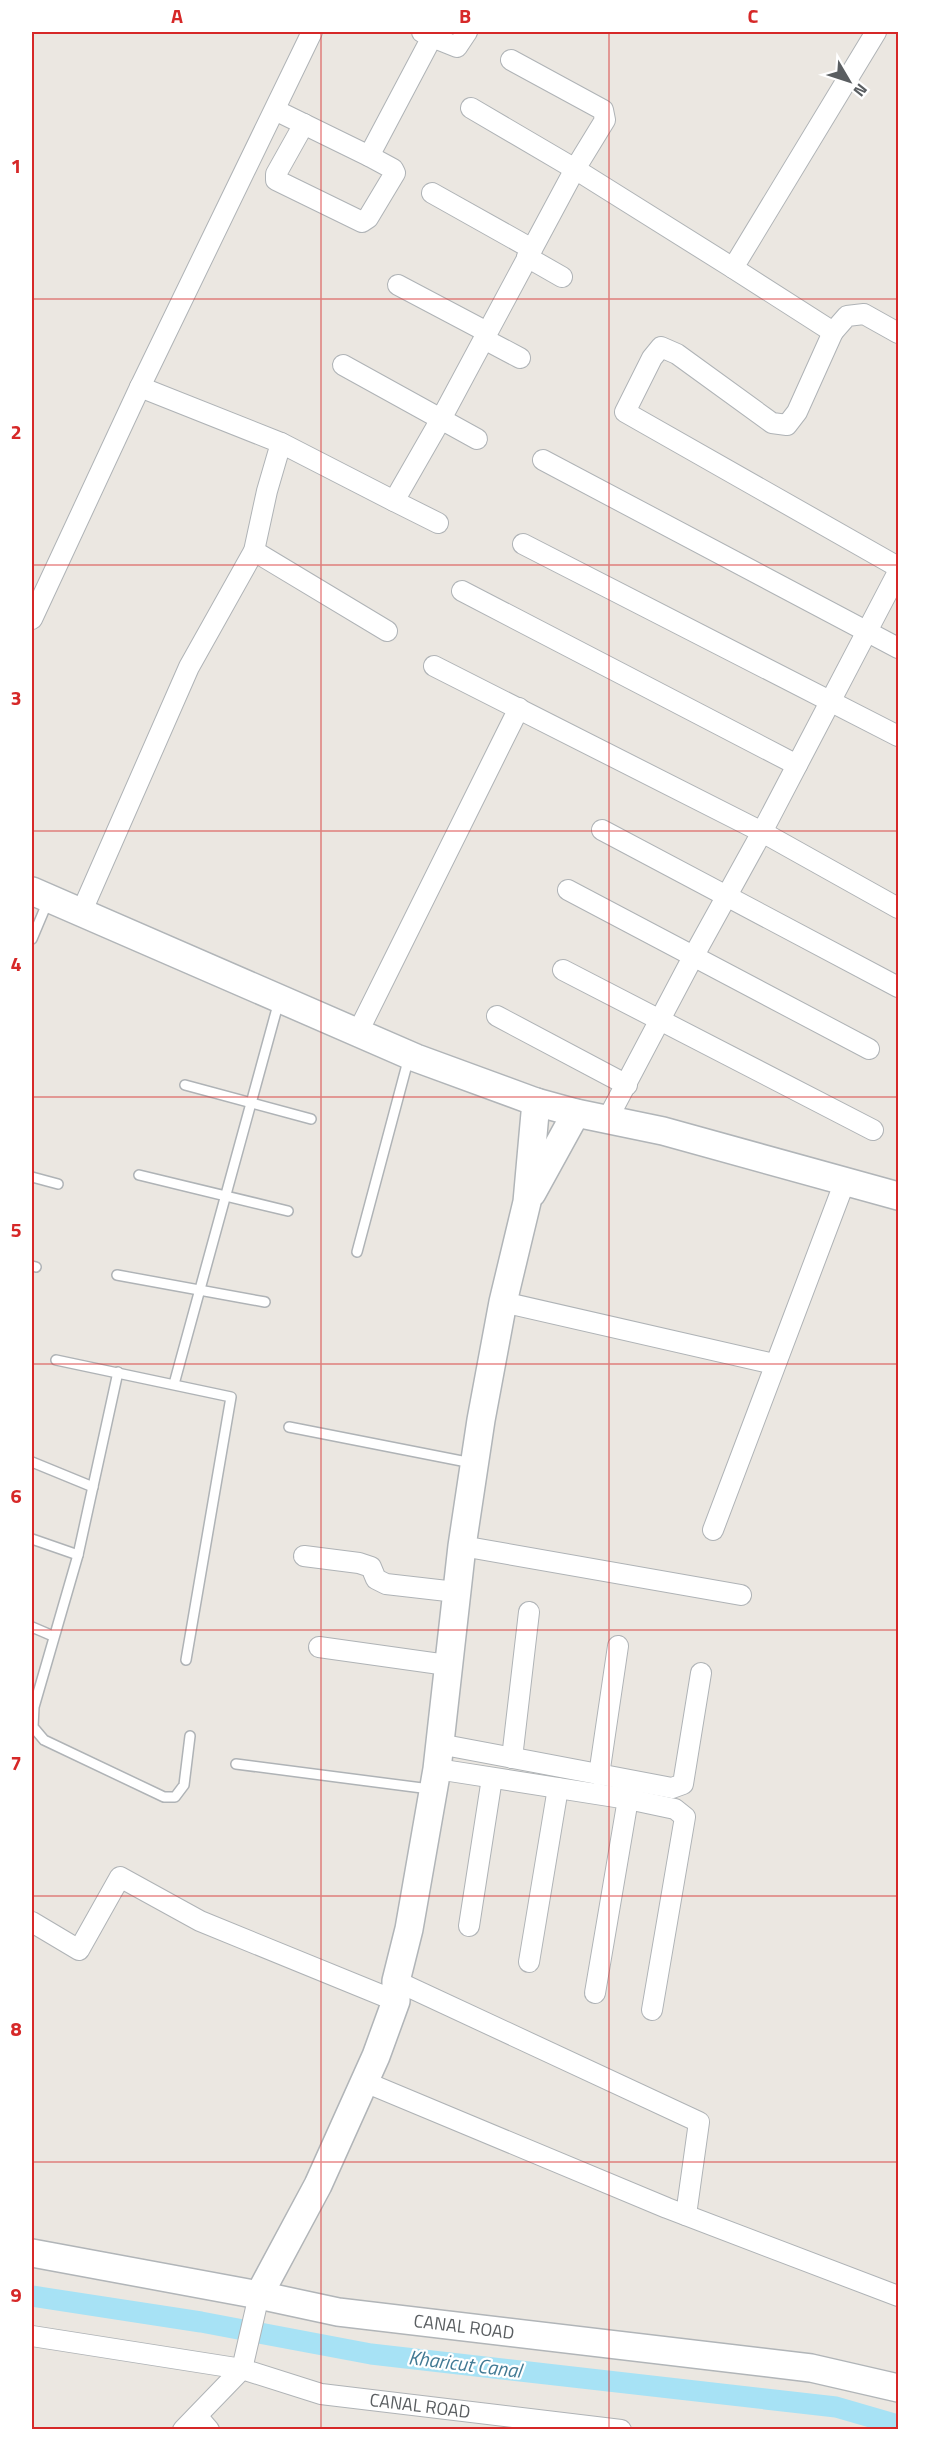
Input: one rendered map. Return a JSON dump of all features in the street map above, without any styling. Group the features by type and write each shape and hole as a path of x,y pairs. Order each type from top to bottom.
{"street":[{"path":"32,619 140,387 312,32"},
{"path":"369,156 427,34 457,47 467,32"},
{"path":"733,268 876,32"},
{"path":"394,501 441,419 574,169 605,120 603,110 511,60"},
{"path":"471,108 574,169 833,332"},
{"path":"275,110 304,124 369,156 393,169 395,173 368,218 362,222 276,180 276,174 304,124"},
{"path":"432,193 529,253 562,277"},
{"path":"398,285 520,358"},
{"path":"898,333 864,314 847,316 833,332 797,412 786,425 772,423 677,354 661,347 652,357 625,412 898,567"},
{"path":"343,365 477,439"},
{"path":"140,387 281,443 438,523"},
{"path":"81,913 189,667 254,551 281,443"},
{"path":"543,460 898,648"},
{"path":"523,544 898,736"},
{"path":"254,551 387,631"},
{"path":"607,1120 762,832 898,572"},
{"path":"462,591 796,765"},
{"path":"435,666 762,832 898,908"},
{"path":"358,1032 519,708"},
{"path":"602,830 898,987"},
{"path":"568,890 869,1049"},
{"path":"40,895 410,1055 536,1102 576,1113 663,1131 845,1180 897,1191"},
{"path":"564,970 873,1130"},
{"path":"497,1016 627,1085"},
{"path":"196,2425 250,2372 258,2303 318,2185 365,2082 396,1991 409,1929 436,1768 456,1592 475,1463 503,1302 527,1202 536,1102"},
{"path":"527,1202 576,1113"},
{"path":"713,1530 845,1180"},
{"path":"503,1302 774,1364"},
{"path":"462,1546 741,1595"},
{"path":"304,1556 359,1563 370,1567 376,1579 386,1584 456,1592"},
{"path":"512,1758 529,1612"},
{"path":"599,1775 618,1646"},
{"path":"319,1647 447,1665"},
{"path":"436,1768 512,1758 672,1788 683,1784 702,1673"},
{"path":"436,1768 628,1799 675,1809 685,1817 652,2010"},
{"path":"468,1926 492,1778"},
{"path":"529,1962 558,1788"},
{"path":"595,1993 628,1799"},
{"path":"32,1922 78,1950 120,1877 200,1921 396,1991 699,2122 686,2215"},
{"path":"365,2082 686,2215 898,2296"},
{"name":"CANAL ROAD","path":"32,2253 258,2303 811,2368 898,2388"},
{"name":"CANAL ROAD","path":"32,2336 250,2372 321,2394 612,2429"}],"lane":[{"path":"32,939 40,895"},
{"path":"174,1384 279,1000"},
{"path":"357,1252 410,1055"},
{"path":"185,1085 310,1119"},
{"path":"139,1175 288,1211"},
{"path":"32,1177 58,1184"},
{"path":"117,1275 265,1302"},
{"path":"56,1360 231,1397 186,1660"},
{"path":"118,1372 78,1555 33,1707 33,1727 44,1740 164,1797 175,1797 184,1785 190,1736"},
{"path":"290,1427 475,1463"},
{"path":"32,1462 93,1487"},
{"path":"32,1539 78,1555"},
{"path":"32,1627 53,1635"},
{"path":"236,1764 436,1768"}],"waterway":[{"name":"Kharicut Canal","path":"32,2296 201,2322 371,2354 836,2407 898,2425"}]}
